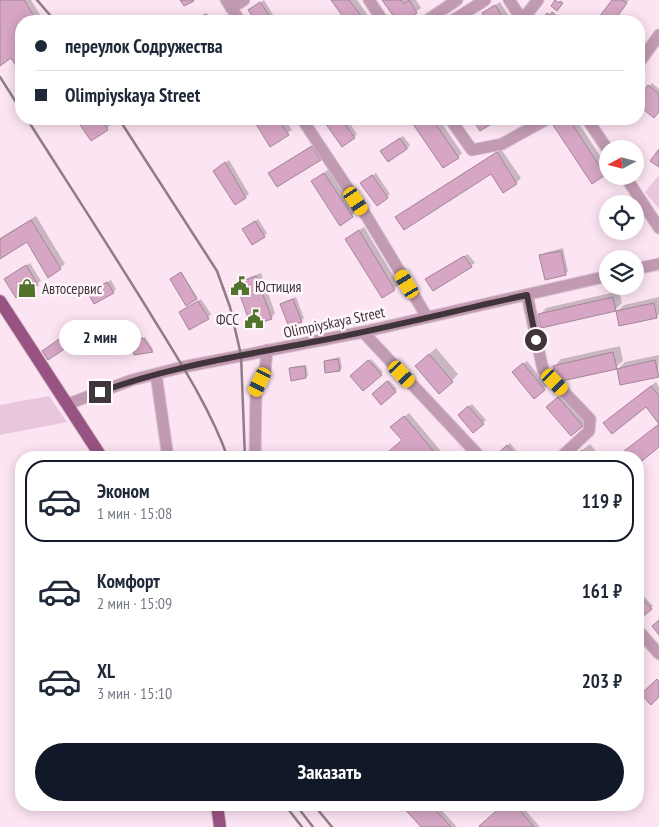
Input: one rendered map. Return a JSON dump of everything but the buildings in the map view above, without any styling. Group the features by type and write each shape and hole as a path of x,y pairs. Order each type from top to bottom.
{"main road":[{"path":"0,301 98,451"},
{"path":"218,811 220,827"}],"street":[{"path":"236,15 229,4 244,0"},
{"path":"369,0 379,15"},
{"path":"435,15 458,0"},
{"path":"461,15 485,0"},
{"path":"509,0 519,15"},
{"path":"527,15 538,0"},
{"path":"645,55 659,35"},
{"path":"306,125 367,217 427,317"},
{"path":"454,125 472,150 502,144 536,125"},
{"path":"595,125 603,140"},
{"path":"631,185 659,228"},
{"path":"644,267 659,264"},
{"name":"Olimpiyskaya Street","path":"68,404 132,380 156,374 363,332 599,278"},
{"path":"527,295 543,370 590,419 589,431 568,451"},
{"path":"363,332 474,451"},
{"path":"255,451 256,392 265,372 267,350"},
{"path":"156,374 167,451"},
{"path":"644,637 659,654"}],"shaded area":[{"path":"659,175 659,209 645,192"},
{"path":"49,396 67,422 0,435 0,405"}],"railway":[{"path":"37,0 50,15"},
{"path":"0,77 15,101"},
{"path":"31,125 184,368 225,451"},
{"path":"123,125 217,271 230,307 241,355 245,451"},
{"path":"290,811 302,827"},
{"path":"301,811 313,827"},
{"path":"319,811 332,827"}],"place":[{"name":"Юстиция","path":"240,286"},
{"name":"Автосервис","path":"27,288"},
{"name":"ФСС","path":"254,319"}],"route":[{"path":"100,392 132,380 183,367 349,335 527,295 536,340"}]}
